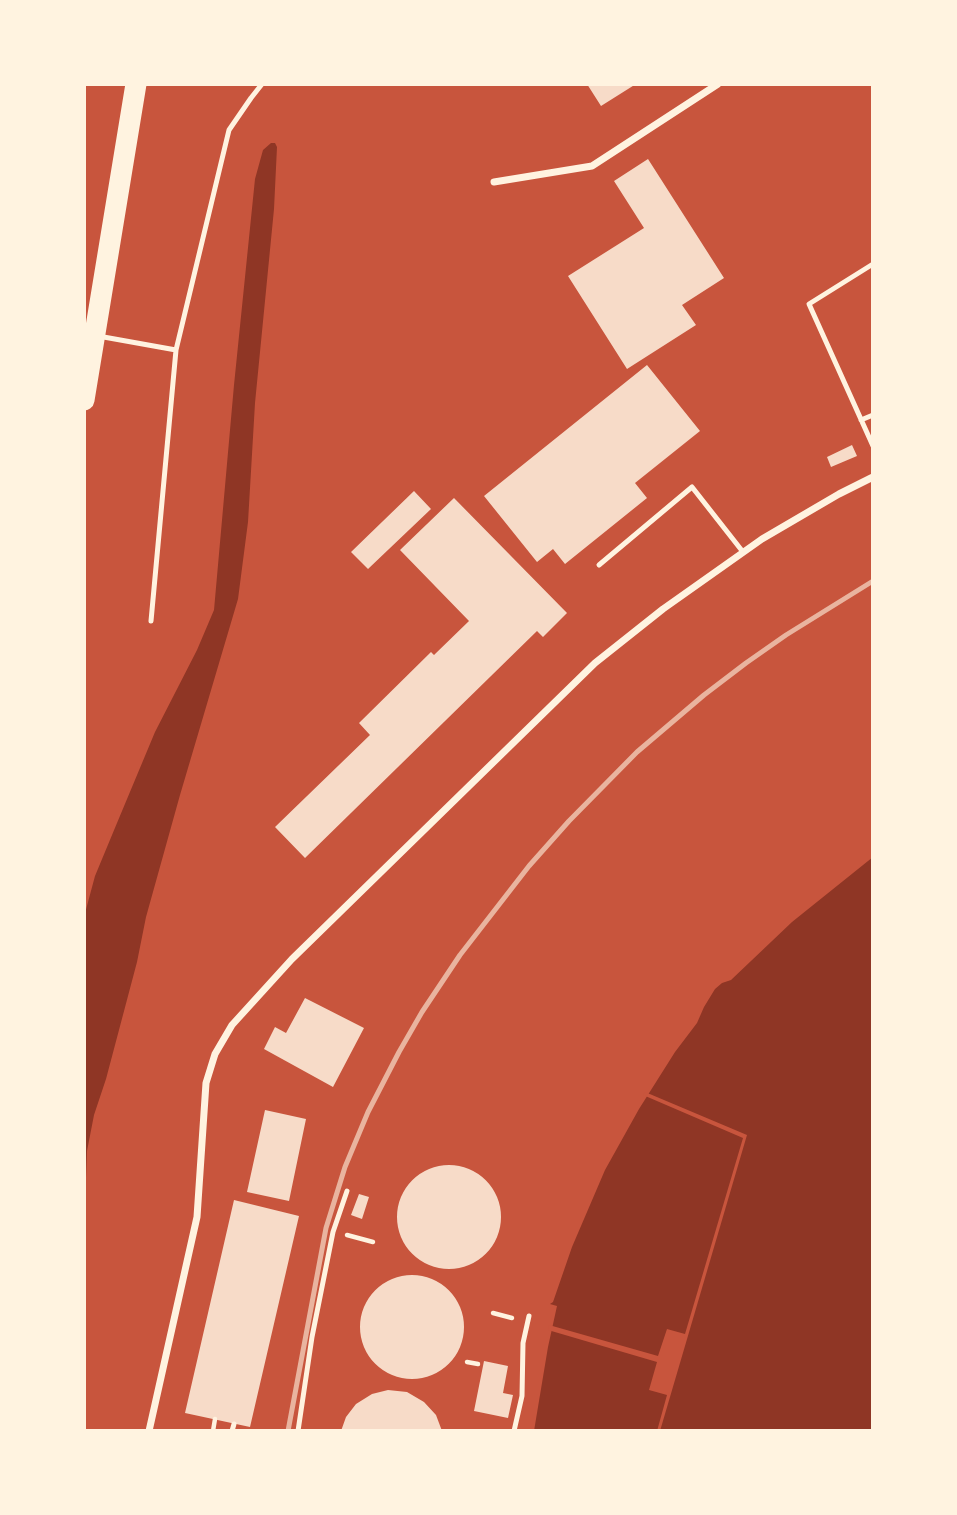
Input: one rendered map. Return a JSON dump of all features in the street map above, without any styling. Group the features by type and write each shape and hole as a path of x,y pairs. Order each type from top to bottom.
{"highway":[{"path":"84,400 136,84"}],"street":[{"path":"494,182 592,166 718,84"},
{"path":"149,1431 197,1217 206,1083 215,1055 243,1012 292,959 595,663 663,609 762,539 873,477"}],"lane":[{"path":"151,621 176,350 229,130 262,84"},
{"path":"873,264 809,304 873,446"},
{"path":"95,336 176,350"},
{"path":"861,420 873,415"},
{"path":"599,565 692,487 743,552"},
{"path":"298,1431 312,1337 333,1232 346,1191"},
{"path":"514,1431 522,1396 523,1343 529,1316"},
{"path":"232,1431 234,1423"}],"path":[{"path":"356,1237 373,1242"},
{"path":"493,1312 509,1317"},
{"path":"467,1362 478,1364"},
{"path":"213,1431 215,1419"}],"shaded area":[{"path":"275,143 277,147 274,209 255,403 248,522 238,599 180,795 146,917 106,1079 94,1115 87,1151 84,1230 84,917 95,876 155,732 197,650 214,610 255,179 263,150"},
{"path":"873,857 873,1431 534,1431 557,1306 550,1304 605,1170 639,1109 697,1023 715,989 731,980 792,922"}],"pier":[{"path":"645,1092 747,1135 660,1431 657,1431 667,1395 649,1390 657,1362 548,1330 549,1325 658,1356 667,1329 685,1334 743,1138 643,1095"}],"building":[{"path":"587,84 636,84 601,106"},
{"path":"648,159 724,278 682,305 696,325 627,369 568,276 644,228 614,181"},
{"path":"647,365 700,431 635,483 647,498 565,564 553,549 537,562 484,496"},
{"path":"852,445 857,456 831,467 827,457"},
{"path":"414,491 431,509 368,569 351,552"},
{"path":"454,498 567,613 543,637 537,631 305,858 275,827 370,735 359,723 431,652 434,655 469,621 400,550"},
{"path":"305,998 364,1028 333,1087 264,1049 275,1027 286,1033"},
{"path":"265,1110 306,1119 289,1201 247,1192"},
{"path":"449,1165 469,1169 486,1180 497,1197 501,1217 497,1237 486,1254 469,1265 449,1269 429,1265 412,1254 401,1237 397,1217 401,1197 412,1180 429,1169"},
{"path":"359,1194 369,1197 362,1219 351,1215"},
{"path":"234,1200 299,1216 250,1427 185,1413"},
{"path":"412,1275 432,1279 449,1290 460,1307 464,1327 460,1347 449,1364 432,1375 412,1379 392,1375 375,1364 364,1347 360,1327 364,1307 375,1290 392,1279"},
{"path":"484,1361 508,1366 503,1393 513,1395 508,1418 474,1411"},
{"path":"388,1390 407,1392 424,1402 436,1415 442,1431 341,1431 346,1417 356,1404 372,1394"}],"railway":[{"path":"288,1431 326,1228 345,1167 368,1112 399,1052 460,955 529,866 637,752 746,663 873,581"}]}
